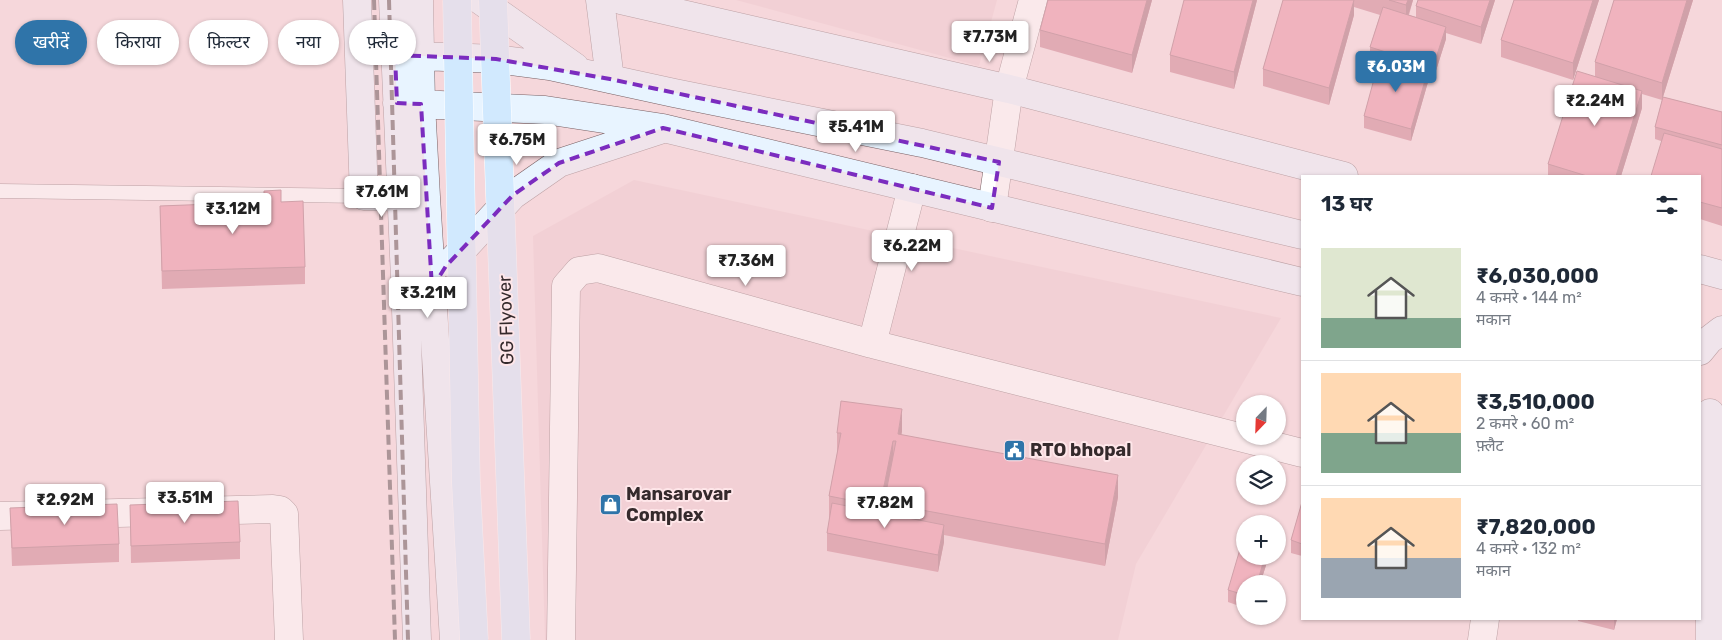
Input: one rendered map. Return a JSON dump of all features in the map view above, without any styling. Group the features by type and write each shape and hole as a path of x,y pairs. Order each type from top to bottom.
{"main road":[{"path":"357,0 364,196 402,196"},
{"path":"393,0 398,20"},
{"path":"415,20 419,0"},
{"path":"457,0 466,483 474,640"},
{"path":"480,0 597,76"},
{"name":"GG Flyover","path":"494,0 516,640"},
{"path":"597,76 600,0"},
{"path":"621,0 1009,89 1340,175"},
{"path":"416,56 496,59 550,66 922,143 1301,235"},
{"path":"408,65 409,103 402,196 417,640"},
{"path":"409,103 545,110 663,128 1301,282"},
{"path":"409,103 432,288 454,640"},
{"path":"432,288 446,266 513,195 559,163 663,128"},
{"path":"1701,269 1722,275"},
{"path":"1701,330 1722,330"},
{"path":"1701,350 1709,340 1722,330"},
{"path":"1710,640 1705,513 1711,412"}],"street":[{"path":"992,208 1009,89 1033,0"},
{"path":"872,344 912,188"},
{"path":"561,640 566,286 579,271 598,268 872,344 1301,454"},
{"path":"0,516 273,508 280,510 284,514 289,640"},
{"path":"1482,640 1485,620"}],"lane":[{"path":"0,191 364,196"}],"highlighted area":[{"path":"395,55 496,59 610,79 999,162 992,208 663,128 559,163 513,195 446,266 432,288 421,104 397,103"}],"shaded area":[{"path":"736,0 997,0 979,66"},
{"path":"634,180 1281,318 1136,564 1118,640 545,640 533,236"}],"building":[{"path":"1048,0 1147,0 1132,55 1040,30"},
{"path":"1184,0 1253,0 1234,72 1170,55"},
{"path":"1283,0 1354,0 1329,88 1263,69"},
{"path":"1389,0 1408,0 1406,5"},
{"path":"1418,0 1490,0 1481,27 1416,6"},
{"path":"1514,0 1593,0 1573,63 1501,40"},
{"path":"1614,0 1687,0 1662,83 1595,62"},
{"path":"1383,7 1446,27 1433,67 1370,47"},
{"path":"1380,57 1428,70 1411,129 1364,116"},
{"path":"1577,71 1642,91 1616,175 1584,175 1548,164"},
{"path":"1663,97 1722,112 1722,145 1655,127"},
{"path":"1664,133 1722,149 1722,208 1701,202 1701,175 1651,175"},
{"path":"281,190 281,202 303,201 305,267 162,271 160,206 264,202 264,191"},
{"path":"841,401 902,409 898,434 1118,475 1105,544 884,503 896,441 893,441 880,506 829,496 841,433 837,433"},
{"path":"238,501 240,542 131,546 130,505"},
{"path":"832,503 944,525 938,555 827,533"},
{"path":"117,504 119,544 12,548 10,508"},
{"path":"1301,505 1301,544 1291,540"},
{"path":"1236,563 1236,565 1262,565 1260,575 1236,575 1236,592 1228,590"}],"railway":[{"path":"374,0 395,640"},
{"path":"389,0 408,640"}],"place":[{"name":"RTO bhopal","path":"1014,450"},
{"name":"Mansarovar Complex","path":"610,504"}]}
